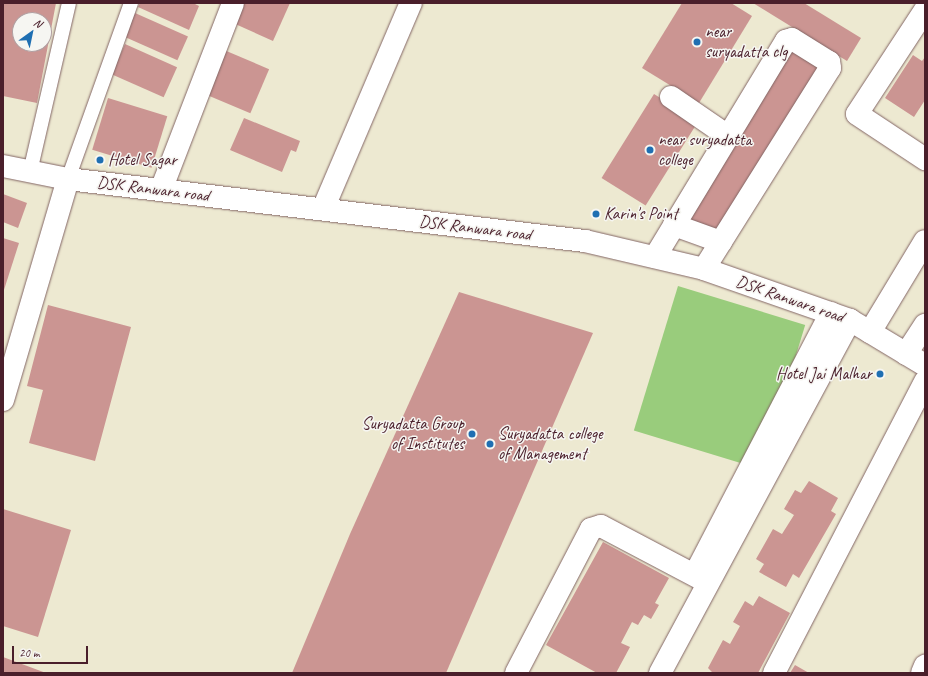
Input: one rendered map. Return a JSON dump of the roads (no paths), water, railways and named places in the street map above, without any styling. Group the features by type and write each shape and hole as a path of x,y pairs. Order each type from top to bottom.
{"street":[{"path":"161,190 233,3"},
{"path":"323,209 411,3"},
{"path":"925,10 857,114 925,158"},
{"path":"648,256 719,130 780,31"},
{"path":"648,256 674,225 786,41 792,39 829,62 830,68 704,269"},
{"path":"671,97 719,130"},
{"name":"DSK Ranwara road","path":"3,166 68,179 585,241 704,269 840,316 925,365"},
{"path":"3,396 68,179"},
{"path":"674,225 721,242"},
{"path":"870,332 925,241"},
{"path":"660,673 701,578 840,316"},
{"path":"906,354 925,325"},
{"path":"774,673 925,382"},
{"path":"516,673 591,529 601,526 701,578"},
{"path":"922,673 925,666"}],"lane":[{"path":"30,172 69,3"},
{"path":"68,179 131,3"}],"place":[{"name":"near suryadatta clg","path":"697,42"},
{"name":"near suryadatta college","path":"650,150"},
{"name":"Hotel Sagar","path":"100,160"},
{"name":"Karin's Point","path":"596,214"},
{"name":"Hotel Jai Malhar","path":"880,374"},
{"name":"Suryadatta Group of Institutes","path":"472,434"},
{"name":"Suryadatta college of Management","path":"490,444"}]}
